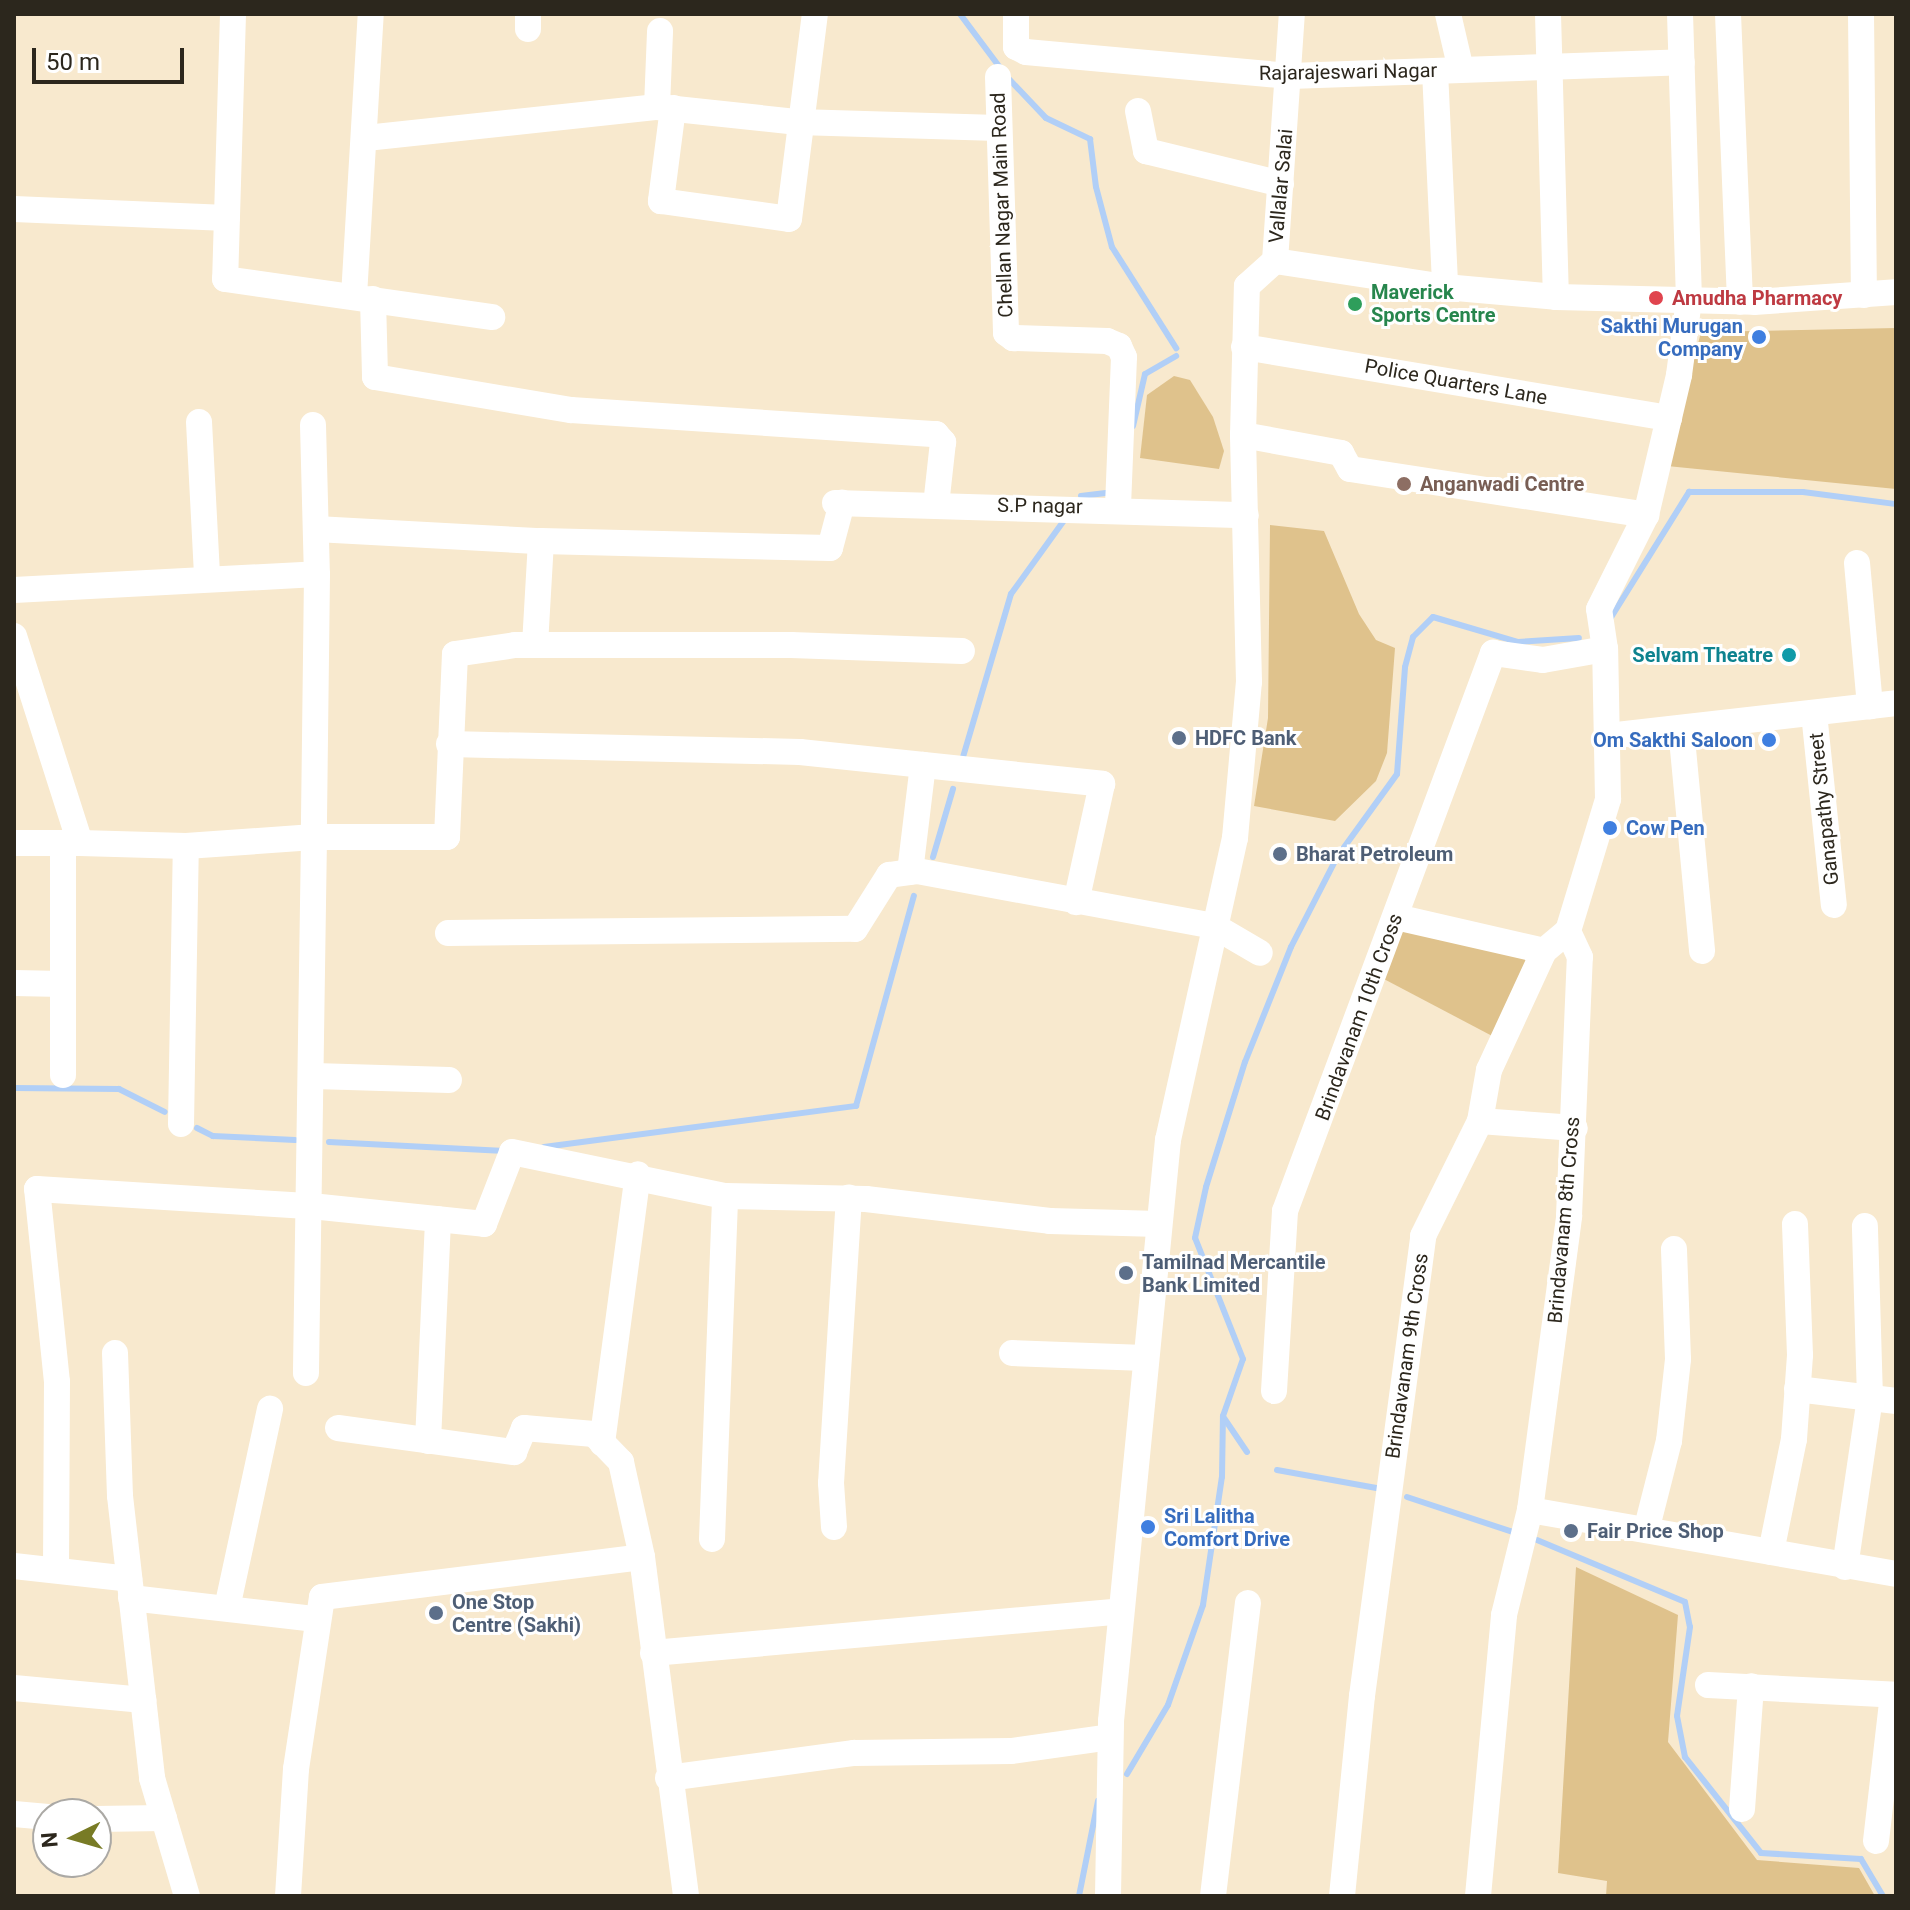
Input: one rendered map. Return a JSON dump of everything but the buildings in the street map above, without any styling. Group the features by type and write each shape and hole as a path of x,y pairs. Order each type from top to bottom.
{"street":[{"path":"233,14 225,279 492,317"},
{"path":"371,14 364,297 375,377 571,410 936,434 943,442 936,505"},
{"path":"660,31 665,107 661,201 789,219 798,122 815,14"},
{"name":"Rajarajeswari Nagar","path":"1016,14 1016,47 1026,52 1290,76 1682,62"},
{"name":"Vallalar Salai","path":"1292,14 1275,261 1445,287 1556,297 1740,302 1896,292"},
{"path":"1445,287 1448,14"},
{"path":"1548,14 1547,67 1556,297"},
{"path":"1568,931 1608,799 1605,649 1599,609 1646,515 1669,418 1689,300 1680,14"},
{"path":"1728,14 1740,302"},
{"path":"1861,14 1864,295"},
{"name":"Chellan Nagar Main Road","path":"998,77 1006,333 1013,338 1107,341 1119,346 1124,357 1118,507"},
{"path":"366,138 665,107 798,122 998,128"},
{"path":"1138,111 1146,151 1281,184"},
{"path":"14,209 227,218"},
{"path":"1108,1896 1110,1737 1168,1140 1235,838 1249,682 1243,435 1247,286 1275,261"},
{"name":"Police Quarters Lane","path":"1244,347 1669,418"},
{"path":"199,422 207,576"},
{"path":"306,1373 314,1076 317,574 313,425"},
{"path":"1243,435 1341,453 1350,469 1646,515"},
{"name":"S.P nagar","path":"541,541 830,548 838,503 1118,507 1246,515"},
{"path":"316,529 541,541 535,645"},
{"path":"1608,736 1883,705 1857,563"},
{"path":"14,590 207,576 317,574"},
{"path":"14,636 72,843 63,984 63,1075"},
{"path":"14,843 186,846 314,837 447,837 455,654 535,645 791,645 962,651"},
{"name":"Brindavanam 10th Cross","path":"1274,1391 1285,1211 1493,653 1543,660 1605,649"},
{"name":"Ganapathy Street","path":"1814,713 1834,905"},
{"path":"1681,728 1702,951"},
{"path":"449,744 800,752 1102,784 1076,902"},
{"path":"910,872 923,765"},
{"path":"181,1124 186,846"},
{"path":"448,933 855,929 889,875 910,872 1214,926 1260,953"},
{"path":"1396,917 1544,951"},
{"name":"Brindavanam 9th Cross","path":"1342,1896 1390,1484 1423,1236 1480,1121 1489,1070 1544,951 1568,931"},
{"name":"Brindavanam 8th Cross","path":"1478,1896 1504,1615 1530,1510 1569,1216 1580,957 1568,931"},
{"path":"14,983 63,984"},
{"path":"314,1076 449,1080"},
{"path":"1480,1121 1575,1128"},
{"path":"56,1570 57,1382 37,1189 311,1206 484,1224 512,1152 638,1174 725,1196 849,1198 1050,1221 1159,1224"},
{"path":"602,1443 638,1174"},
{"path":"712,1539 725,1196"},
{"path":"834,1527 831,1483 849,1198"},
{"path":"428,1441 438,1219"},
{"path":"1771,1552 1794,1439 1797,1389 1795,1224"},
{"path":"1845,1567 1883,1400 1865,1226"},
{"path":"1647,1527 1669,1441 1678,1359 1674,1249"},
{"path":"115,1353 120,1496 152,1778 187,1896"},
{"path":"1012,1353 1145,1358"},
{"path":"1797,1389 1883,1400"},
{"path":"227,1608 270,1409"},
{"path":"338,1428 514,1452 524,1428 594,1434 621,1462 642,1557 668,1778 686,1896"},
{"path":"1530,1510 1647,1527 1845,1567 1896,1574"},
{"path":"288,1896 296,1769 316,1619 322,1597 642,1557"},
{"path":"14,1566 56,1570 227,1608 316,1619"},
{"path":"1213,1896 1238,1655 1248,1603"},
{"path":"653,1653 1121,1611"},
{"path":"1708,1685 1895,1695 1876,1841"},
{"path":"1742,1809 1751,1686"},
{"path":"14,1688 143,1700"},
{"path":"668,1778 854,1753 1011,1751 1110,1737"},
{"path":"112,1819 164,1818"}],"shaded area":[{"path":"1896,328 1896,489 1667,466 1701,332"},
{"path":"1174,376 1190,380 1213,417 1224,451 1219,469 1140,458 1147,395"},
{"path":"1270,525 1324,531 1359,614 1376,640 1395,648 1387,753 1376,781 1335,821 1254,806 1268,718"},
{"path":"1404,928 1529,958 1496,1038 1382,978"},
{"path":"1576,1567 1678,1615 1668,1742 1757,1860 1859,1868 1875,1896 1606,1896 1607,1881 1558,1873"}],"waterway":[{"path":"960,14 1001,69"},
{"path":"1008,78 1046,118 1090,139 1096,187 1112,247 1176,348"},
{"path":"1133,426 1145,374 1176,356"},
{"path":"1081,496 1114,492"},
{"path":"1610,619 1689,492 1803,492 1896,504"},
{"path":"963,757 1011,594 1063,522"},
{"path":"1127,1774 1168,1705 1203,1605 1222,1477 1223,1416 1243,1359 1195,1238 1206,1187 1245,1062 1291,947 1337,857 1397,774 1405,667 1413,637 1433,617 1518,642 1579,638"},
{"path":"933,857 953,789"},
{"path":"544,1147 856,1106 914,896"},
{"path":"14,1088 119,1089 165,1112"},
{"path":"197,1128 213,1136 295,1140"},
{"path":"329,1142 505,1151"},
{"path":"1224,1418 1247,1452"},
{"path":"1277,1470 1376,1488"},
{"path":"1407,1497 1513,1532"},
{"path":"1537,1540 1685,1602 1690,1627 1677,1716 1685,1757 1761,1853 1861,1859 1883,1896"},
{"path":"1079,1896 1098,1801"}],"place":[{"name":"Amudha Pharmacy","path":"1656,298"},
{"name":"Maverick Sports Centre","path":"1355,304"},
{"name":"Sakthi Murugan Company","path":"1759,337"},
{"name":"Anganwadi Centre","path":"1404,484"},
{"name":"Selvam Theatre","path":"1789,655"},
{"name":"HDFC Bank","path":"1179,738"},
{"name":"Om Sakthi Saloon","path":"1769,740"},
{"name":"Cow Pen","path":"1610,828"},
{"name":"Bharat Petroleum","path":"1280,854"},
{"name":"Tamilnad Mercantile Bank Limited","path":"1126,1273"},
{"name":"Sri Lalitha Comfort Drive","path":"1148,1527"},
{"name":"Fair Price Shop","path":"1571,1531"},
{"name":"One Stop Centre (Sakhi)","path":"436,1613"}]}
